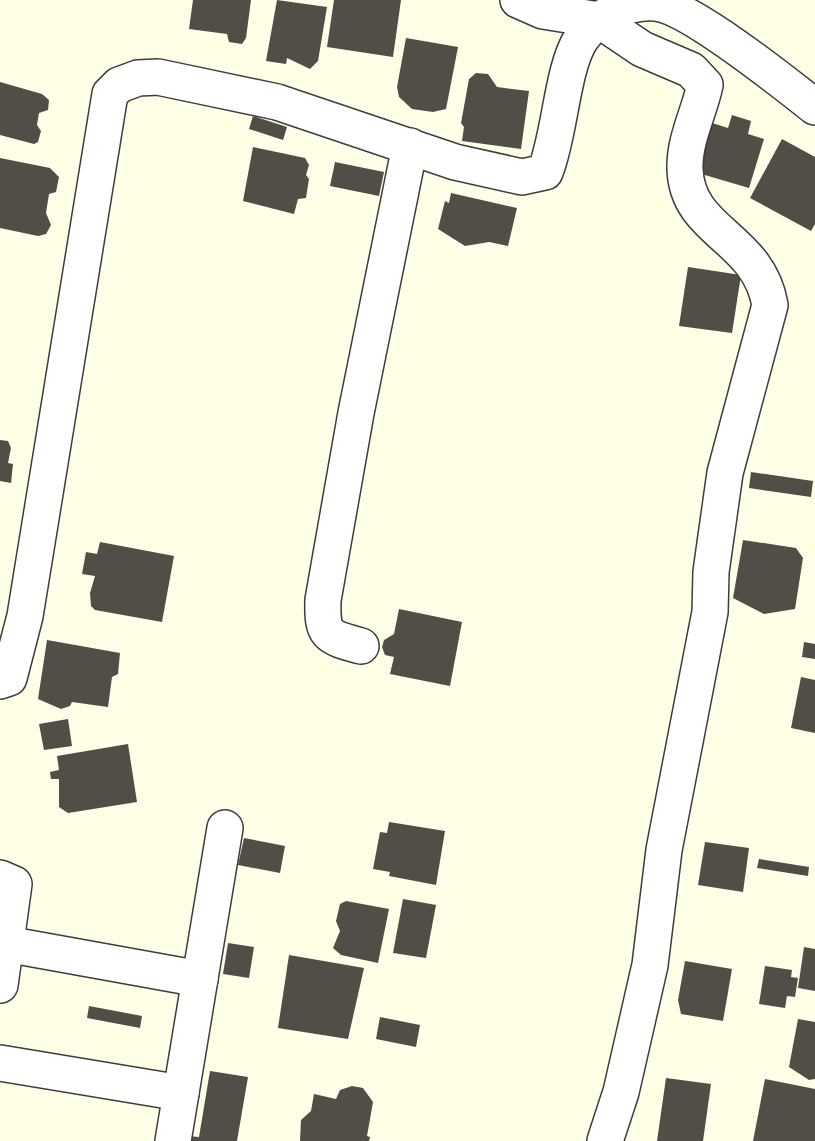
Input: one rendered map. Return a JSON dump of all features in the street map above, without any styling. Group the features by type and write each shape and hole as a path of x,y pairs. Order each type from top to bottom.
{"street":[{"path":"518,0 543,11 599,20 642,49 691,70 705,86 689,139 685,169 689,188 699,214 750,259 766,284 770,305 725,473 712,572 710,612 664,850 650,965 621,1092 605,1141"},
{"path":"0,681 9,678 25,616 110,94 119,85 158,77 277,102 455,162 523,177 545,172 553,153 572,61 581,39 599,20 629,5 657,3 678,12 754,61 815,107"},
{"path":"699,79 754,61"},
{"path":"361,646 329,635 323,625 323,600 356,413 410,146"},
{"path":"173,1141 225,828"},
{"path":"0,878 14,884 0,985"},
{"path":"6,944 200,979"},
{"path":"0,1063 181,1094"}],"building":[{"path":"193,0 251,0 246,38 242,44 229,42 227,34 189,29"},
{"path":"277,0 327,7 318,61 310,69 287,58 286,64 266,61"},
{"path":"334,0 401,0 393,57 327,47"},
{"path":"406,38 458,47 446,109 433,112 412,109 399,97 397,87"},
{"path":"476,73 488,74 497,87 529,91 521,149 462,141 464,127 461,123 469,79"},
{"path":"0,82 42,94 49,100 48,110 39,113 37,125 41,131 38,142 34,144 0,135"},
{"path":"732,115 751,121 748,134 764,139 749,188 698,173 709,122 728,128"},
{"path":"253,116 287,127 283,140 249,129"},
{"path":"782,139 815,157 815,224 811,231 750,198"},
{"path":"253,147 305,158 309,165 306,198 298,199 294,214 243,201"},
{"path":"0,158 50,168 59,177 56,192 49,194 46,213 51,225 46,234 38,236 0,228"},
{"path":"335,162 384,172 379,196 330,186"},
{"path":"451,193 517,208 508,246 489,242 465,246 438,229 445,201 449,203"},
{"path":"688,267 741,275 732,333 679,326"},
{"path":"0,440 8,441 11,448 8,463 13,464 11,483 0,481"},
{"path":"751,472 813,481 811,497 749,488"},
{"path":"743,540 796,548 803,558 795,609 764,614 733,598"},
{"path":"100,542 174,556 162,622 95,610 91,606 90,593 95,576 82,574 86,552 97,554"},
{"path":"399,609 462,622 450,686 390,674 394,657 385,655 382,647 384,640 394,634"},
{"path":"47,640 120,653 118,674 112,677 108,707 72,702 70,706 61,709 38,699"},
{"path":"804,642 815,644 815,659 802,657"},
{"path":"801,677 815,680 815,733 791,728"},
{"path":"68,719 72,746 44,750 39,724"},
{"path":"128,744 137,802 68,813 59,807 59,779 51,779 50,772 59,770 57,756"},
{"path":"389,822 445,831 436,885 389,876 390,872 373,869 380,832 387,833"},
{"path":"244,838 285,846 280,873 238,865"},
{"path":"705,842 749,848 743,892 698,885"},
{"path":"759,859 809,867 808,876 757,868"},
{"path":"403,899 436,905 426,958 393,953"},
{"path":"346,901 389,909 378,963 341,955 333,948 340,931 336,921 340,904"},
{"path":"228,943 254,947 249,978 223,974"},
{"path":"804,947 815,949 815,991 798,988"},
{"path":"289,955 364,968 348,1039 278,1028"},
{"path":"685,961 732,969 723,1021 681,1014 678,1000"},
{"path":"765,966 792,970 791,977 798,978 795,997 787,996 785,1008 759,1004"},
{"path":"89,1006 142,1016 140,1028 87,1018"},
{"path":"380,1017 420,1025 416,1047 376,1039"},
{"path":"798,1019 815,1022 815,1079 809,1080 789,1067"},
{"path":"210,1071 248,1077 237,1141 188,1141 189,1136 199,1137"},
{"path":"666,1078 711,1084 703,1141 657,1141"},
{"path":"765,1079 815,1089 815,1141 753,1141"},
{"path":"352,1086 363,1088 373,1102 367,1136 370,1137 369,1141 300,1141 301,1120 311,1111 314,1094 336,1099 340,1090"}]}
